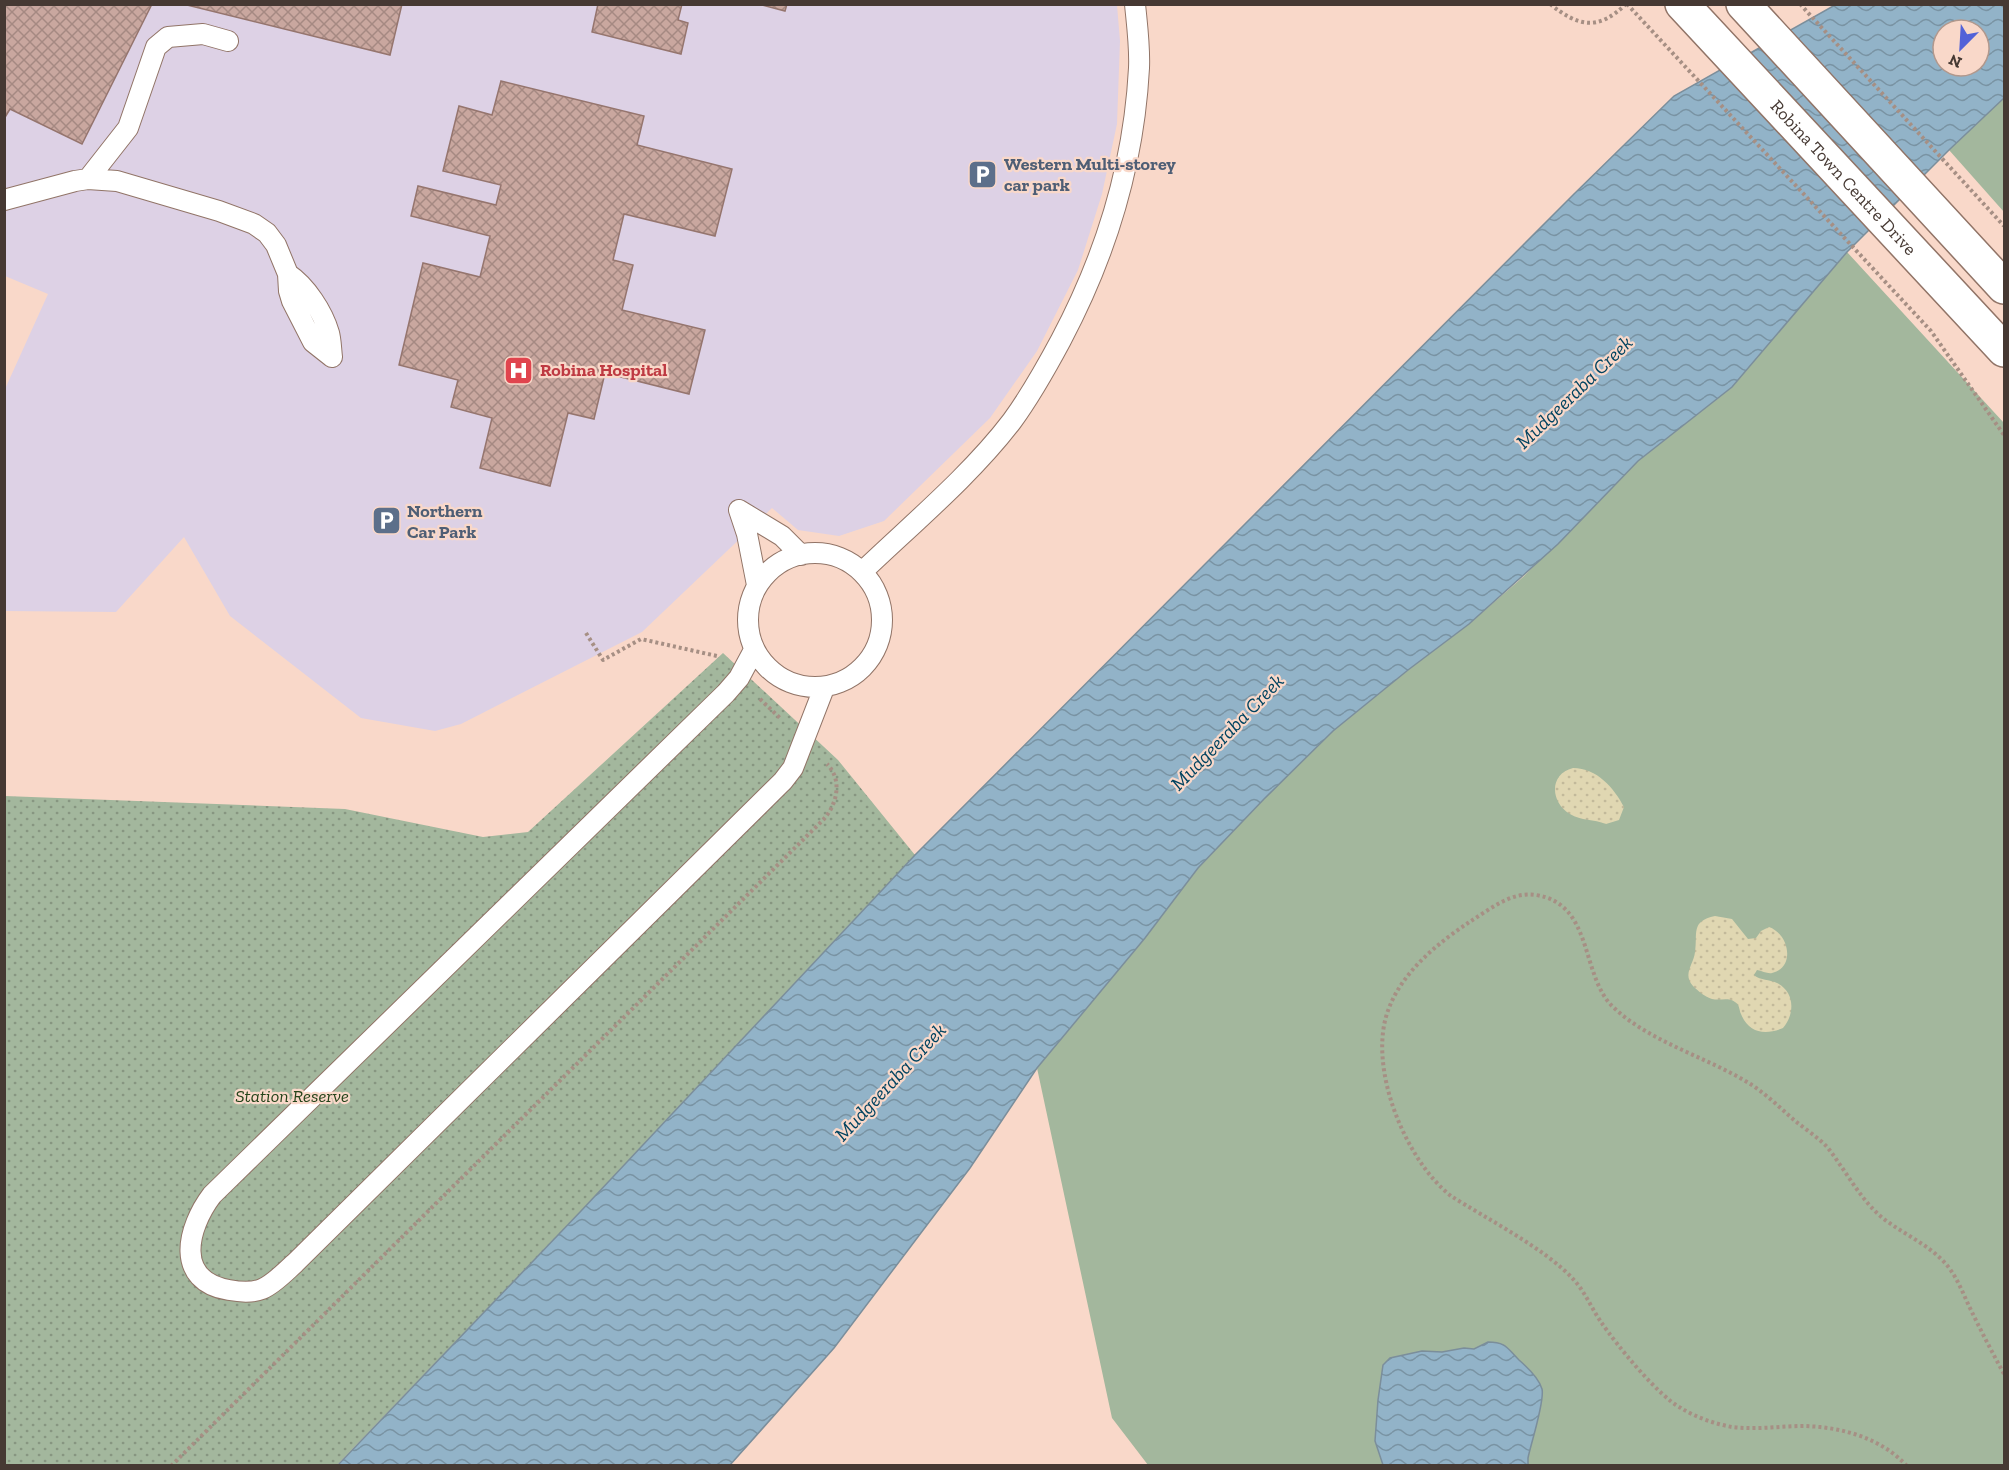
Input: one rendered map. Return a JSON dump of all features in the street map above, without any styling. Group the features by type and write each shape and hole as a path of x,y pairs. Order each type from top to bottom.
{"main road":[{"name":"Robina Town Centre Drive","path":"1682,4 2004,350"},
{"path":"1743,4 2000,282"}],"lane":[{"path":"862,572 957,480 1010,422 1032,392 1078,307 1098,262 1114,216 1126,170 1134,127 1140,65 1135,4"},
{"path":"88,179 128,128 156,47 168,37 203,34 228,41"},
{"path":"4,200 54,185 88,179 117,181 219,211 254,224 267,233 276,245 288,274"},
{"path":"757,585 747,534 739,510 782,536 801,555"},
{"path":"816,552 838,556 862,572 873,585 882,606 883,628 877,649 864,668 846,681 824,687 803,687 783,680 766,667 754,650 747,630 748,606 757,585 772,568 792,556 801,555 816,552"},
{"path":"754,650 739,678 717,702 212,1195 193,1228 190,1242 190,1253 200,1275 209,1283 222,1289 248,1292 261,1289 287,1269 783,781 793,768 824,687"}],"path":[{"path":"1550,4 1568,18 1583,23 1600,22 1615,15 1627,4 1930,331 2004,435"},
{"path":"1800,4 2004,226"},
{"path":"171,1466 828,815 835,801 835,777 832,769 717,656 641,639 603,660 586,633"},
{"path":"1907,1466 1896,1454 1857,1434 1829,1428 1803,1426 1753,1428 1731,1426 1679,1408 1636,1366 1601,1323 1575,1281 1537,1250 1450,1196 1428,1176 1399,1125 1387,1089 1382,1049 1388,1009 1397,990 1416,966 1452,934 1494,906 1516,896 1532,894 1550,898 1563,908 1576,923 1594,974 1611,1005 1641,1027 1749,1082 1826,1146 1863,1197 1880,1215 1917,1240 1944,1263 1959,1284 2004,1374"}],"shaded area":[{"name":"Robina Hospital","path":"5,5 1117,5 1120,41 1117,124 1102,194 1078,270 1037,351 990,418 884,521 839,536 798,530 772,508 642,632 461,724 435,731 361,718 230,616 184,537 116,612 5,611 5,389 48,294 5,276"}],"green space":[{"path":"2004,98 2004,212 1949,150"},
{"path":"1847,252 2004,423 2004,1465 1148,1465 1112,1418 1037,1068 1145,938 1198,868 1264,799 1333,731 1469,624 1523,577 1638,461 1732,387"},
{"name":"Station Reserve","path":"723,653 838,760 915,855 581,1211 337,1465 5,1466 5,796 345,809 483,837 528,832"}],"sand":[{"path":"1573,768 1590,771 1610,786 1624,807 1619,820 1606,824 1579,818 1563,809 1556,796 1556,782 1565,771"},
{"path":"1715,916 1732,919 1748,939 1756,938 1761,931 1769,927 1781,936 1787,950 1787,958 1780,970 1767,973 1757,970 1754,975 1777,983 1787,992 1791,1010 1783,1028 1770,1032 1753,1029 1744,1021 1739,1006 1735,1002 1709,998 1699,992 1690,982 1689,973 1695,952 1698,925 1707,918"}],"water":[{"name":"Mudgeeraba Creek","path":"1835,5 2004,5 2004,98 1847,252 1732,387 1638,461 1558,544 1469,624 1333,731 1198,868 1145,938 1037,1068 970,1168 834,1348 730,1465 337,1466 581,1211 915,855 1674,96"},
{"path":"1488,1342 1499,1343 1509,1349 1532,1373 1542,1389 1542,1403 1528,1465 1383,1465 1375,1441 1383,1365 1390,1358 1422,1351 1474,1349"}],"building":[{"path":"4,4 152,4 82,144 10,109 4,119"},
{"path":"183,4 402,4 390,55"},
{"path":"598,4 682,4 678,20 688,23 681,54 592,32"},
{"path":"758,4 787,4 785,11"},
{"path":"501,81 644,116 637,145 732,169 715,236 624,214 613,260 633,265 622,310 705,330 689,394 605,373 594,419 568,413 550,486 480,468 492,418 451,407 458,380 399,365 423,263 480,277 490,236 411,216 418,186 496,205 501,185 443,171 459,106 492,115"}],"place":[{"name":"Western Multi-storey car park","path":"983,174"},
{"name":"Robina Hospital","path":"519,370"},
{"name":"Northern Car Park","path":"386,521"}]}
